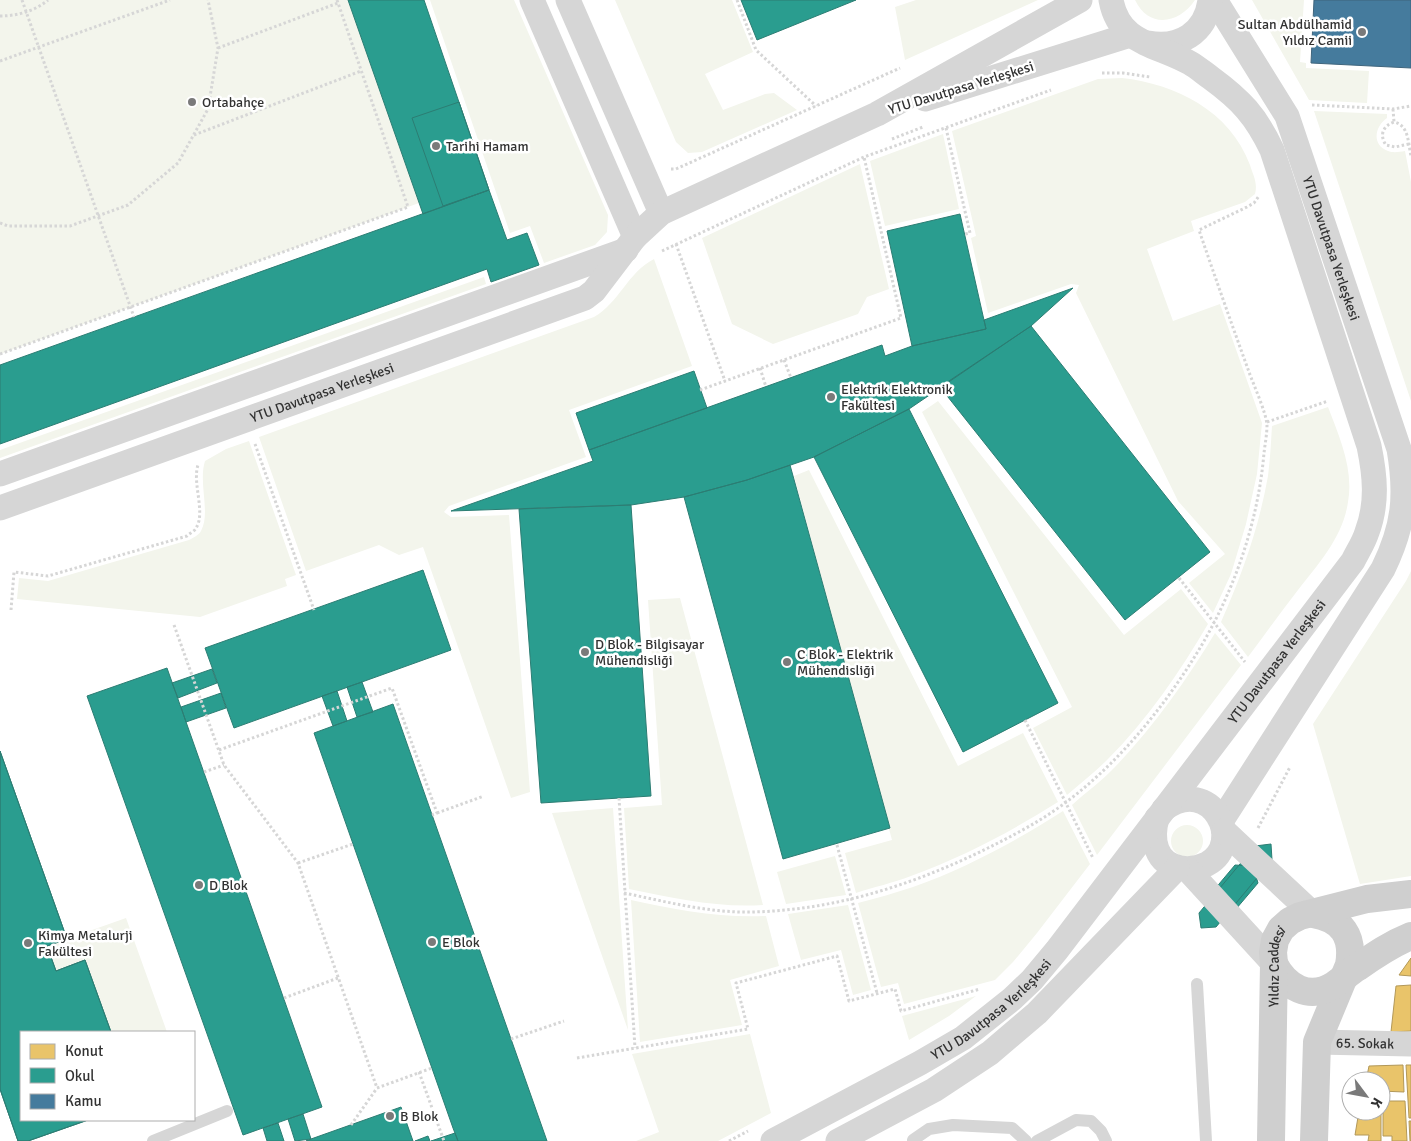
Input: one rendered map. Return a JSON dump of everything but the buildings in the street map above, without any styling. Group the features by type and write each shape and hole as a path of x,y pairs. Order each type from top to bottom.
{"main road":[{"name":"Yıldız Caddesi","path":"1271,1141 1273,952 1281,929 1290,921 1300,916 1367,900 1411,894"},
{"name":"YTU Davutpasa Yerleşkesi","path":"1313,914 1335,921 1344,930 1350,941 1351,953 1349,965 1317,1042"},
{"path":"1274,964 1288,984 1299,990 1311,992 1324,990 1335,985 1344,976 1391,944 1411,936"},
{"path":"1314,1141 1317,1042"}],"street":[{"path":"532,0 630,244"},
{"path":"568,0 660,213"},
{"name":"YTU Davutpasa Yerleşkesi","path":"0,508 585,298 594,291 630,244 660,213 878,114 1080,0"},
{"name":"YTU Davutpasa Yerleşkesi","path":"763,1135 920,1064 963,1038 1000,1010 1032,980 1058,950 1353,561 1367,533 1374,508 1375,475 1370,446 1283,180 1265,136 1244,105 1225,89 1190,63 1136,38 1119,24 1113,11 1111,0"},
{"name":"YTU Davutpasa Yerleşkesi","path":"878,114 1136,38 1159,45 1175,43 1190,36 1201,24 1209,10 1210,0"},
{"name":"YTU Davutpasa Yerleşkesi","path":"838,1141 934,1090 990,1053 1037,1013 1183,869 1200,868 1211,862 1223,843 1223,826 1383,568 1393,548 1406,513 1404,473 1399,449 1287,116 1215,0"},
{"name":"YTU Davutpasa Yerleşkesi","path":"0,474 630,244"},
{"path":"1374,508 1406,513"},
{"name":"YTU Davutpasa Yerleşkesi","path":"1274,964 1183,869 1166,862 1158,853 1154,842 1154,830 1161,813 1173,802 1184,799 1196,799 1211,807 1223,826 1313,914"},
{"name":"65. Sokak","path":"1317,1042 1411,1044"}],"lane":[{"path":"1197,984 1206,1141"},
{"path":"153,1141 227,1111"},
{"path":"1037,1141 1076,1120 1092,1121 1101,1130 1106,1141"},
{"path":"913,1140 929,1129 953,1125 1012,1128 1026,1141"}],"path":[{"path":"22,0 134,317"},
{"path":"0,16 12,16 41,6 48,0"},
{"path":"0,61 170,0"},
{"path":"0,223 8,226 70,226 128,205 178,163 208,109 218,48 208,0"},
{"path":"737,0 756,50 816,106"},
{"path":"0,354 408,207 337,2 218,48"},
{"path":"665,169 676,169 907,65"},
{"path":"193,135 362,71"},
{"path":"1097,74 1122,73 1154,78"},
{"path":"700,390 901,318 864,157 1053,89"},
{"path":"1307,107 1393,109 1411,106"},
{"path":"1393,109 1394,122"},
{"path":"1409,144 1390,147 1384,142 1382,134 1386,126 1394,122 1402,125 1409,144 1411,156"},
{"path":"946,128 970,233 965,234"},
{"path":"624,893 685,906 741,912 797,908 852,900 912,882 966,859 1020,832 1065,803 1110,764 1149,722 1185,673 1215,623 1236,576 1252,525 1262,474 1267,422 1199,230 1254,203 1259,197 1261,190"},
{"path":"676,244 725,381"},
{"path":"784,360 791,378"},
{"path":"760,368 766,387"},
{"path":"1267,422 1331,400"},
{"path":"255,443 314,610"},
{"path":"11,610 14,572 48,576 187,536 196,529 200,519 196,470 200,458"},
{"path":"1179,578 1248,665"},
{"path":"174,625 224,765 298,863 377,1088"},
{"path":"219,750 392,688 437,813"},
{"path":"1025,720 1096,864"},
{"path":"204,772 224,765"},
{"path":"432,815 484,796"},
{"path":"619,798 635,1048"},
{"path":"298,863 353,844"},
{"path":"837,845 877,993"},
{"path":"577,1058 748,1029 736,984 837,956 850,1001 895,989 901,1011 989,987"},
{"path":"284,998 338,978"},
{"path":"511,1040 564,1021"},
{"path":"351,1125 377,1088 432,1068"},
{"path":"420,1072 444,1141"},
{"path":"729,1141 763,1135"}],"shaded area":[{"name":"Ortabahçe","path":"0,0 348,0 419,203 0,354"},
{"path":"430,0 514,0 608,215 607,232 595,245 544,263 530,226 510,233"},
{"path":"615,0 732,0 753,52 705,74 723,110 765,94 774,93 797,110 702,152 688,153 676,142"},
{"path":"916,0 1038,0 905,60 895,7"},
{"path":"1135,0 1195,0 1181,14 1164,20 1148,16"},
{"path":"1252,0 1304,0 1300,62 1306,63 1306,68 1369,71 1367,103 1309,100"},
{"path":"1122,78 1142,81 1181,94 1215,115 1229,129 1241,146 1256,183 1255,194 1245,202 1191,221 1194,231 1147,249 1173,321 1220,304 1262,423 1257,474 1246,524 1231,574 1213,613 1189,583 1225,554 1178,501 1076,293 1079,285 1071,284 988,313 971,238 976,236 952,131 1098,79"},
{"path":"1314,111 1387,114 1387,118 1378,130 1377,140 1383,148 1390,152 1405,151 1411,182 1411,401"},
{"path":"943,134 959,209 885,226 870,161"},
{"path":"860,164 889,289 867,297 858,314 773,344 732,324 702,238"},
{"path":"654,259 692,366 569,410 586,457 449,506 444,512 451,517 509,515 530,792 511,798 423,547 399,555 379,545 306,571 259,437 594,317 610,304 637,272"},
{"path":"484,277 486,284 0,458 0,450"},
{"path":"938,401 1124,635 1181,589 1208,624 1174,678 1136,728 1102,764 1067,795 1033,728 1072,707 922,412"},
{"path":"1328,407 1341,441 1349,477 1348,502 1345,515 1336,538 1322,560 1248,657 1221,622 1243,569 1260,514 1268,476 1272,426"},
{"path":"249,441 296,575 285,579 287,586 200,617 17,599 19,578 48,581 189,540 199,534 204,524 205,516 203,470 205,461 226,449"},
{"path":"809,470 958,766 1023,733 1058,802 968,852 930,869 856,893 845,853 892,840 794,476"},
{"path":"1411,571 1411,876 1360,884 1313,724"},
{"path":"680,598 763,905 712,904 629,889 624,808 662,805 648,600"},
{"path":"1215,633 1241,665 1097,855 1072,805 1110,772 1143,736 1181,686"},
{"path":"613,808 628,1030 552,813"},
{"path":"1063,811 1090,864 1037,933 995,980 904,1004 898,983 881,987 858,903 913,887 971,863"},
{"path":"1187,825 1193,826 1198,830 1202,835 1202,847 1198,852 1193,856 1187,857 1181,856 1176,852 1172,847 1171,841 1172,835 1176,830 1181,826"},
{"path":"835,856 846,895 786,904 777,872"},
{"path":"631,900 664,907 731,916 766,916 779,966 730,980 742,1025 640,1042"},
{"path":"848,905 871,990 853,995 841,950 801,960 788,914"},
{"path":"126,918 167,1031 111,1031 86,961 56,971 47,946"},
{"path":"976,996 949,1016 909,1040 902,1016"},
{"path":"750,1034 771,1113 718,1141 636,1141 659,1132 632,1054"}],"place":[{"name":"Sultan Abdülhamid Yıldız Camii","path":"1362,32"},
{"name":"Ortabahçe","path":"192,102"},
{"name":"Tarihi Hamam","path":"436,146"},
{"name":"Elektrik Elektronik Fakültesi","path":"831,397"},
{"name":"D Blok - Bilgisayar Mühendisliği","path":"585,652"},
{"name":"C Blok - Elektrik Mühendisliği","path":"787,662"},
{"name":"D Blok","path":"199,885"},
{"name":"E Blok","path":"432,942"},
{"name":"Kimya Metalurji Fakültesi","path":"28,943"},
{"name":"B Blok","path":"390,1116"}]}
